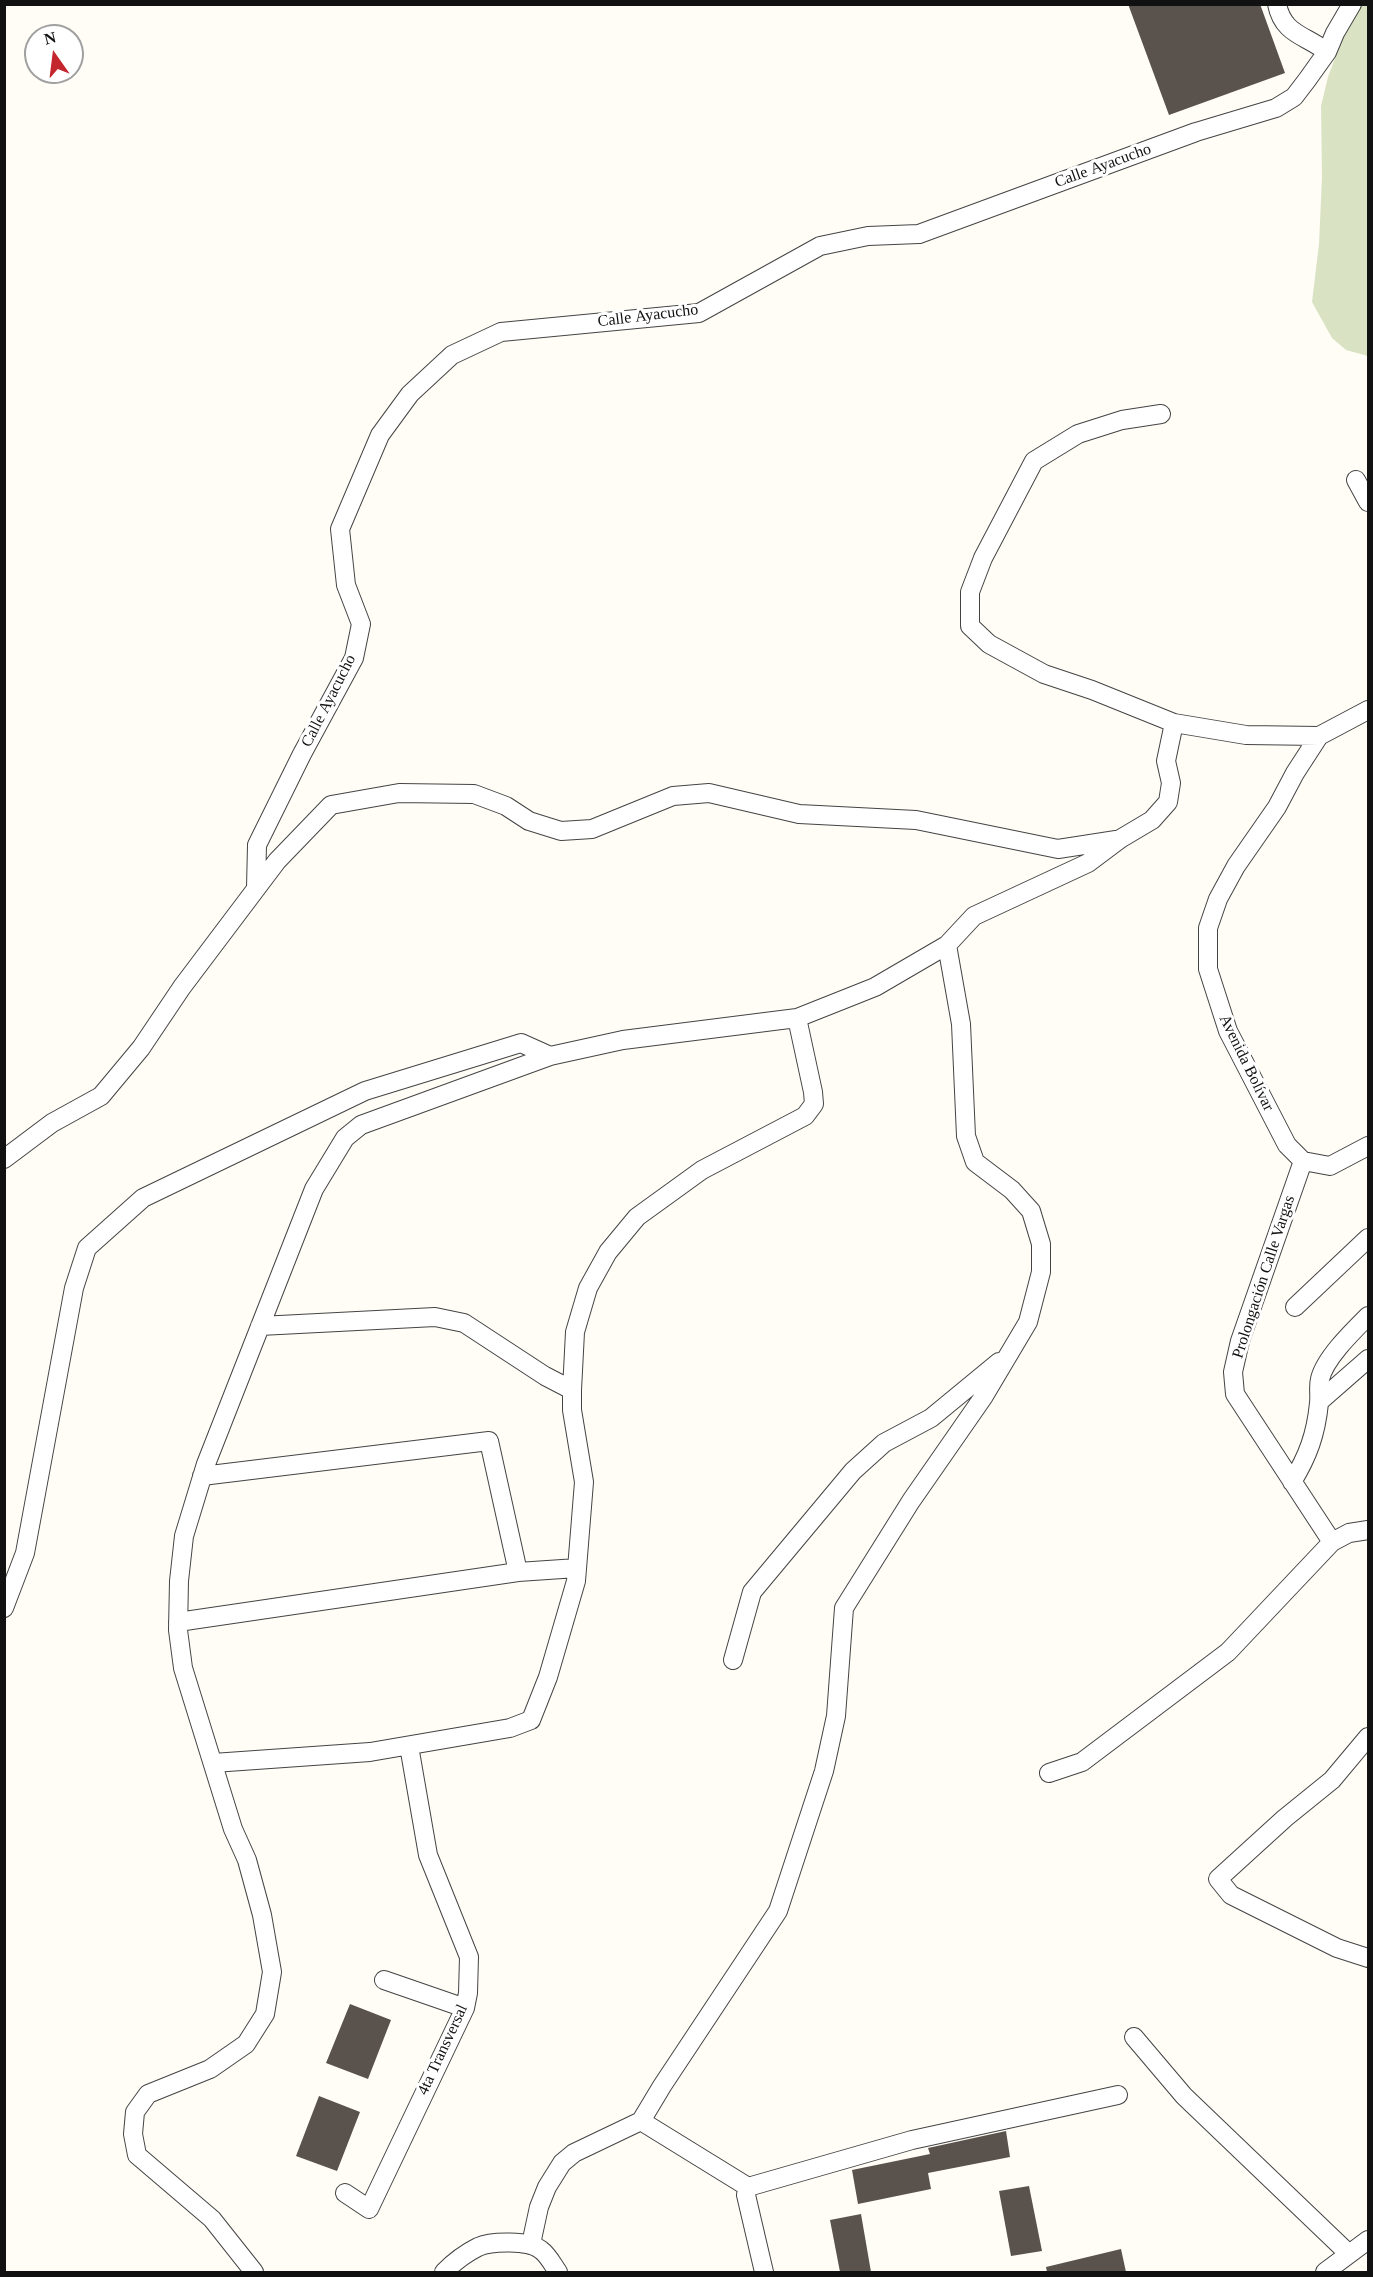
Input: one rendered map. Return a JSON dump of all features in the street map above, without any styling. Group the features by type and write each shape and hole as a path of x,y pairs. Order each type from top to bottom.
{"street":[{"path":"1277,4 1280,17 1288,29 1315,42 1327,52"},
{"name":"Calle Ayacucho","path":"256,888 257,845 302,754 354,658 361,624 346,585 340,529 380,435 410,394 452,355 501,332 699,313 820,246 868,236 919,234 1196,132 1276,108 1294,97 1327,52 1352,4"},
{"path":"1161,414 1122,420 1078,434 1034,460 980,566 970,592 970,626 989,644 1044,674 1092,690 1174,723 1246,735 1319,736 1368,711"},
{"path":"1356,480 1368,502"},
{"path":"254,2272 212,2220 137,2155 133,2134 135,2112 148,2094 210,2069 246,2044 265,2014 272,1972 262,1916 247,1860 233,1829 183,1668 178,1622 179,1581 184,1536 202,1476 314,1189 345,1137 361,1125 550,1056 623,1040 797,1018 875,987 922,962 946,945 974,916 1088,862 1152,820 1168,802 1171,783 1166,761 1174,723"},
{"name":"Avenida Bolívar","path":"1303,1161 1287,1145 1228,1031 1208,969 1208,928 1218,899 1236,867 1277,807 1295,773 1319,736"},
{"path":"4,1159 52,1123 101,1096 141,1048 182,987 277,861 331,805 399,793 474,794 506,806 529,822 561,831 592,829 673,796 710,793 799,814 916,820 1058,849 1120,839"},
{"path":"531,2244 539,2207 547,2187 562,2163 573,2153 641,2121 662,2085 778,1911 802,1842 829,1749 836,1716 844,1608 911,1501 984,1396 1028,1322 1041,1272 1041,1244 1031,1211 1012,1190 975,1162 966,1136 961,1024 946,945"},
{"path":"213,1763 370,1752 510,1728 531,1720 548,1677 576,1581 584,1482 572,1410 572,1390 575,1332 588,1288 608,1252 637,1217 702,1170 805,1116 814,1104 797,1018"},
{"path":"4,1608 25,1553 74,1288 87,1248 143,1198 364,1091 521,1043 550,1056"},
{"path":"1303,1161 1330,1166 1368,1146"},
{"name":"Prolongación Calle Vargas","path":"1303,1161 1240,1341 1233,1372 1235,1394 1332,1542"},
{"path":"1295,1307 1368,1238"},
{"path":"1292,1482 1307,1458 1320,1401 1320,1380 1326,1366 1337,1350 1368,1316"},
{"path":"260,1326 435,1317 464,1323 545,1376 572,1390"},
{"path":"733,1660 752,1592 853,1471 884,1443 931,1418 1009,1353"},
{"path":"1320,1401 1368,1359"},
{"path":"202,1476 489,1441 518,1572"},
{"path":"1049,1773 1082,1762 1228,1652 1332,1542 1349,1533 1368,1530"},
{"path":"178,1622 518,1572 577,1569"},
{"path":"1368,1737 1332,1780 1285,1818 1218,1879 1231,1895 1337,1948 1368,1958"},
{"name":"4ta Transversal","path":"345,2193 369,2209 465,2008 468,1993 469,1957 428,1855 409,1746"},
{"path":"384,1980 465,2008"},
{"path":"1134,2037 1184,2096 1349,2254"},
{"path":"641,2121 748,2187 912,2140 1118,2095"},
{"path":"748,2187 746,2195 764,2272"},
{"path":"1325,2272 1368,2240"},
{"path":"444,2272 479,2246 508,2243 531,2244 543,2250 558,2272"}],"green space":[{"path":"1357,5 1368,5 1368,356 1346,350 1332,338 1312,302 1319,244 1322,177 1321,106 1328,77 1349,19"}],"building":[{"path":"1128,4 1260,4 1285,73 1169,115"},
{"path":"350,2004 391,2020 368,2079 326,2063"},
{"path":"319,2096 360,2112 337,2171 296,2156"},
{"path":"1006,2131 1010,2157 928,2173 931,2189 858,2204 852,2170 930,2154 928,2148"},
{"path":"1029,2186 1042,2251 1011,2256 999,2191"},
{"path":"861,2214 871,2272 840,2272 830,2220"},
{"path":"1121,2249 1126,2272 1047,2272 1046,2267"}]}
